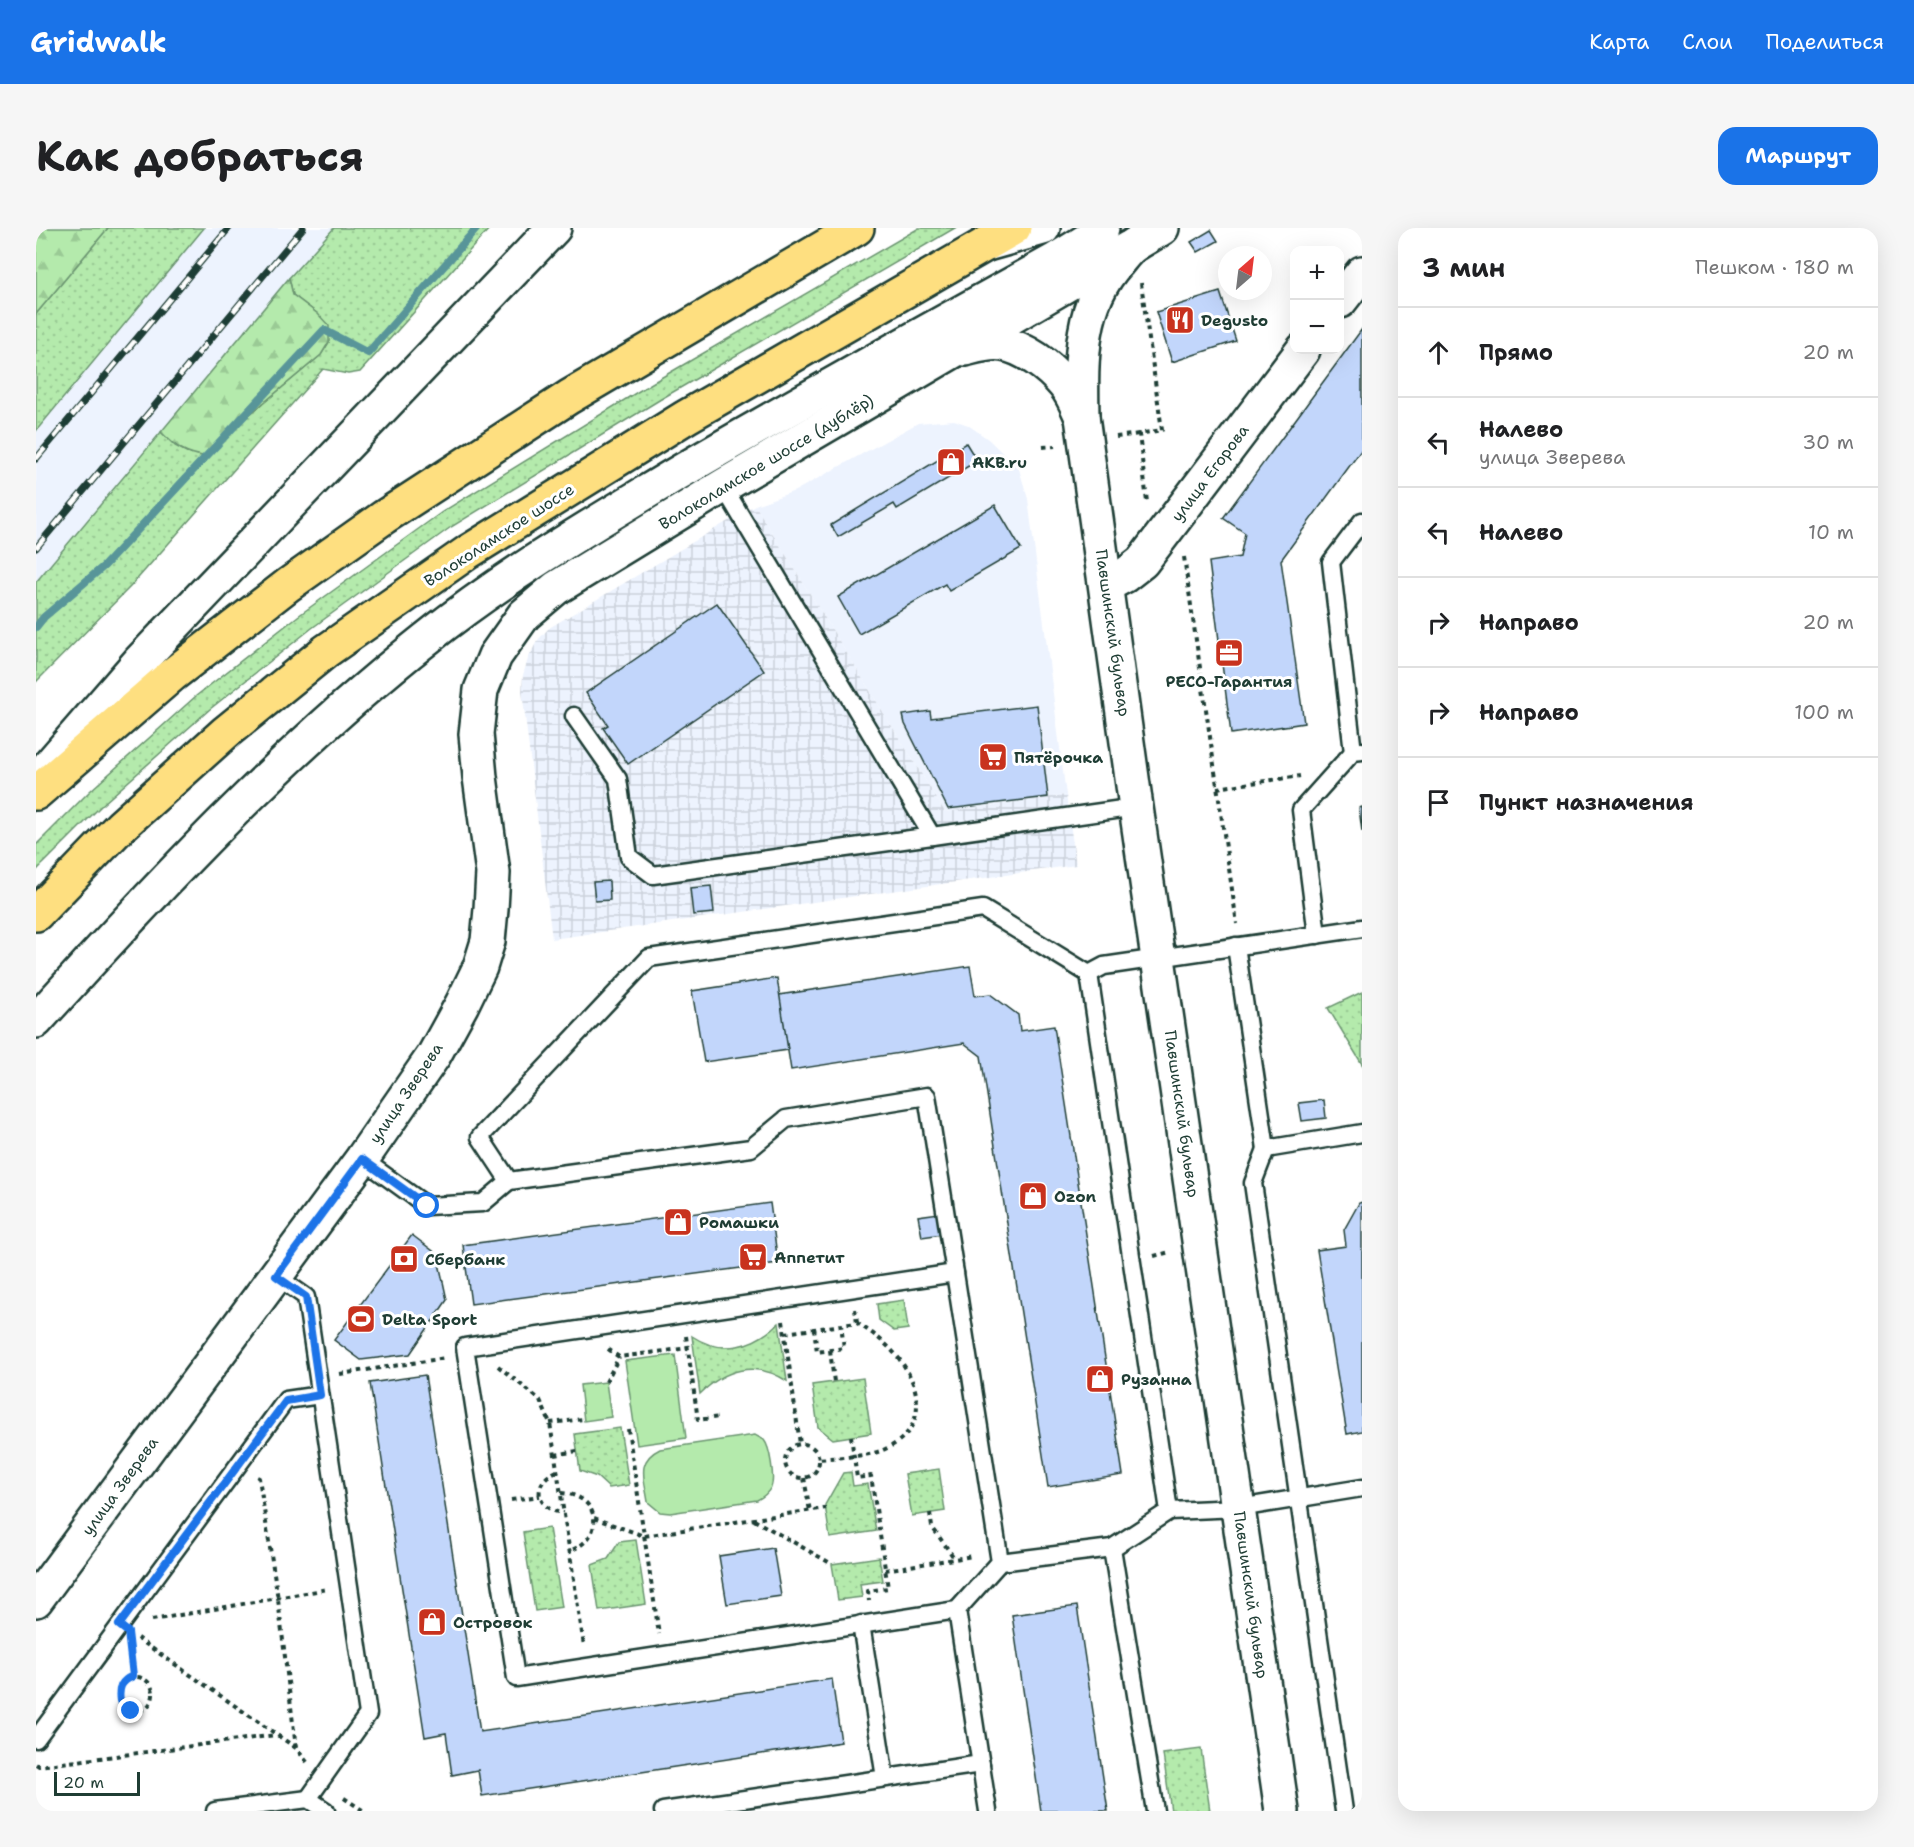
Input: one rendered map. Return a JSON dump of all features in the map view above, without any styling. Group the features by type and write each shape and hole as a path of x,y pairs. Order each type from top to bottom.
{"main road":[{"path":"36,793 171,675 288,585 384,517 569,397 856,228"},
{"name":"Волоколамское шоссе","path":"36,914 121,826 226,732 326,651 468,552 686,417 1000,236"}],"street":[{"path":"36,781 139,662 554,228"},
{"path":"1000,236 1043,228"},
{"path":"36,1021 237,808 350,700 429,637 569,538 787,409 1054,261 1094,236 1101,228"},
{"name":"Волоколамское шоссе (дублёр)","path":"480,777 476,734 481,690 495,656 524,615 556,588 723,486 1162,228"},
{"name":"Павшинский бульвар","path":"1133,246 1110,270 1097,290 1087,321 1081,365 1082,417 1136,807 1282,1811"},
{"path":"1341,300 1362,273"},
{"name":"Павшинский бульвар","path":"955,351 985,344 1003,344 1025,352 1064,384 1082,417"},
{"name":"улица Егорова","path":"1107,585 1124,576 1142,562 1300,354"},
{"name":"улица Зверева","path":"36,1600 362,1159 434,1055 476,976 488,941 493,873 480,777"}],"lane":[{"path":"723,486 932,836"},
{"path":"1317,935 1301,810 1357,751 1331,562 1362,521"},
{"path":"574,716 618,779 629,857 653,875 1136,807"},
{"path":"508,1181 480,1137 649,958 983,909 1089,974"},
{"path":"1089,974 1104,966 1362,928"},
{"path":"1238,946 1266,1149 1253,1183 1344,1811"},
{"path":"1089,974 1168,1511"},
{"path":"362,1159 427,1206 483,1203 508,1181 751,1148 786,1119 927,1096 999,1557"},
{"path":"1266,1149 1362,1133"},
{"path":"955,1273 465,1347 516,1678 957,1610 999,1557 1112,1548 1168,1511 1239,1508 1362,1488"},
{"path":"276,1276 306,1297 368,1714 308,1799"},
{"path":"36,1739 123,1628 238,1464 286,1401 320,1395"},
{"path":"1112,1548 1155,1811"},
{"path":"957,1610 988,1811"},
{"path":"867,1623 885,1778"},
{"path":"663,1811 981,1764"},
{"path":"215,1811 308,1799 326,1811"}],"path":[{"path":"1108,438 1162,430 1140,279"},
{"path":"1139,434 1147,503"},
{"path":"1182,547 1238,946"},
{"path":"1217,788 1336,771"},
{"path":"780,1299 800,1444"},
{"path":"683,1314 698,1420 719,1417"},
{"path":"784,1333 857,1323 877,1335 897,1355 915,1391 916,1421 908,1433 895,1444 881,1451 819,1459"},
{"path":"814,1328 817,1352 844,1348 841,1325"},
{"path":"583,1329 620,1358 688,1348"},
{"path":"830,1350 834,1382"},
{"path":"606,1382 620,1358"},
{"path":"550,1423 584,1419"},
{"path":"628,1429 662,1656"},
{"path":"851,1436 857,1478 871,1476 888,1588 868,1591 867,1623"},
{"path":"800,1444 816,1451 819,1459 818,1467 812,1475 804,1478 796,1477 785,1464 786,1454 800,1444"},
{"path":"555,1455 577,1451"},
{"path":"238,1464 259,1478 278,1599 297,1749"},
{"path":"557,1471 548,1475 539,1490 546,1508 564,1513"},
{"path":"804,1478 810,1511"},
{"path":"561,1493 572,1493 583,1498 594,1518 594,1529 589,1539 580,1547 570,1551"},
{"path":"489,1503 540,1496"},
{"path":"594,1518 644,1536 826,1508"},
{"path":"930,1514 932,1527 955,1559"},
{"path":"753,1520 832,1564"},
{"path":"885,1570 955,1559 999,1557"},
{"path":"123,1628 348,1585"},
{"path":"123,1628 133,1676"},
{"path":"123,1628 297,1749 321,1781 364,1811"},
{"path":"133,1676 141,1677 153,1687 152,1703 139,1712 131,1711 120,1701 118,1692 126,1679 133,1676"},
{"path":"36,1764 39,1766 276,1735"}],"shaded area":[{"path":"204,228 334,228 289,278 36,582 36,431"},
{"path":"954,420 968,425 988,439 1019,469 1028,499 1066,795 945,812 755,505 795,491 918,423"},
{"path":"755,505 945,812 1066,795 1076,865 552,939 522,691 523,675 528,659 537,641 549,628"}],"green space":[{"path":"36,228 108,228 36,314"},
{"path":"108,228 204,228 36,431 36,314"},
{"path":"334,228 490,228 360,372 348,374 323,369 131,586 36,682 36,582 161,432 175,446 190,454 219,445 243,420 321,355 329,342 318,314 293,295 289,278"},
{"path":"919,228 955,228 661,399 451,527 312,628 210,709 103,804 36,871 36,845 90,791 196,696 298,616 442,512 652,383"},
{"path":"289,278 293,295 318,314 329,326 329,342 321,355 243,420 207,457 192,454 177,446 161,432"},
{"path":"1362,992 1362,1064 1328,1008"},
{"path":"904,1300 908,1329 894,1331 879,1320 877,1304"},
{"path":"779,1323 787,1381 763,1371 741,1370 720,1378 700,1394 692,1336 715,1346 737,1346 759,1338"},
{"path":"675,1355 686,1438 637,1445 625,1361"},
{"path":"863,1378 871,1433 833,1439 818,1427 812,1385"},
{"path":"606,1382 611,1417 584,1421 580,1385"},
{"path":"620,1428 629,1485 609,1488 597,1477 580,1471 575,1434"},
{"path":"755,1435 764,1440 766,1444 772,1470 771,1487 761,1498 670,1513 660,1512 648,1502 644,1465 652,1454 660,1449"},
{"path":"939,1469 945,1511 912,1516 905,1474"},
{"path":"851,1472 853,1486 868,1484 876,1531 830,1538 825,1505 843,1473"},
{"path":"549,1528 562,1607 535,1611 523,1532"},
{"path":"636,1540 646,1604 599,1611 592,1565 608,1559 619,1542"},
{"path":"879,1557 883,1581 860,1584 862,1597 838,1600 832,1564"},
{"path":"1201,1749 1210,1811 1171,1811 1163,1754"}],"building":[{"path":"1211,230 1218,241 1198,252 1191,242"},
{"path":"1218,293 1218,300 1223,300 1236,341 1172,362 1156,312"},
{"path":"1362,329 1362,449 1281,560 1304,723 1231,734 1209,562 1240,557 1245,533 1223,518"},
{"path":"966,443 977,461 897,509 894,504 838,537 831,525"},
{"path":"995,505 1021,549 949,591 945,584 859,634 838,597"},
{"path":"717,603 764,671 628,764 603,728 608,725 586,693"},
{"path":"1037,705 1048,797 948,809 905,724 903,715 930,711 931,718"},
{"path":"1362,807 1362,832 1359,808"},
{"path":"609,881 610,900 595,901 593,882"},
{"path":"711,886 714,913 693,915 690,888"},
{"path":"970,966 975,996 990,994 1018,1015 1020,1031 1054,1026 1123,1475 1048,1487 981,1056 964,1043 791,1070 779,995"},
{"path":"777,978 788,1050 704,1062 692,991"},
{"path":"1324,1100 1326,1118 1302,1121 1299,1103"},
{"path":"1362,1202 1362,1431 1347,1434 1317,1250 1346,1246 1344,1230 1359,1203"},
{"path":"770,1203 778,1263 471,1304 463,1245"},
{"path":"939,1213 942,1234 922,1237 918,1216"},
{"path":"412,1235 437,1254 447,1300 410,1354 361,1360 334,1340"},
{"path":"425,1375 480,1732 832,1679 841,1742 482,1796 478,1770 452,1775 446,1733 425,1737 370,1383"},
{"path":"773,1548 781,1596 727,1604 719,1556"},
{"path":"1077,1606 1108,1811 1041,1811 1012,1615"}],"waterway":[{"path":"36,627 44,617 104,566 324,330 368,353 477,228"}],"railway":[{"path":"36,459 229,228"},
{"path":"36,548 303,228"}],"place":[{"name":"Degusto","path":"1180,320"},
{"name":"AKB.ru","path":"951,462"},
{"name":"РЕСО-Гарантия","path":"1229,653"},
{"name":"Пятёрочка","path":"993,757"},
{"name":"Ozon","path":"1033,1196"},
{"name":"Ромашки","path":"678,1222"},
{"name":"Аппетит","path":"753,1257"},
{"name":"Сбербанк","path":"404,1259"},
{"name":"Delta Sport","path":"361,1319"},
{"name":"Рузанна","path":"1100,1379"},
{"name":"Островок","path":"432,1622"}],"route":[{"path":"131,1711 124,1707 118,1692 126,1679 133,1676 128,1632 119,1625 286,1401 320,1395 306,1297 276,1276 362,1159 427,1206"}]}
